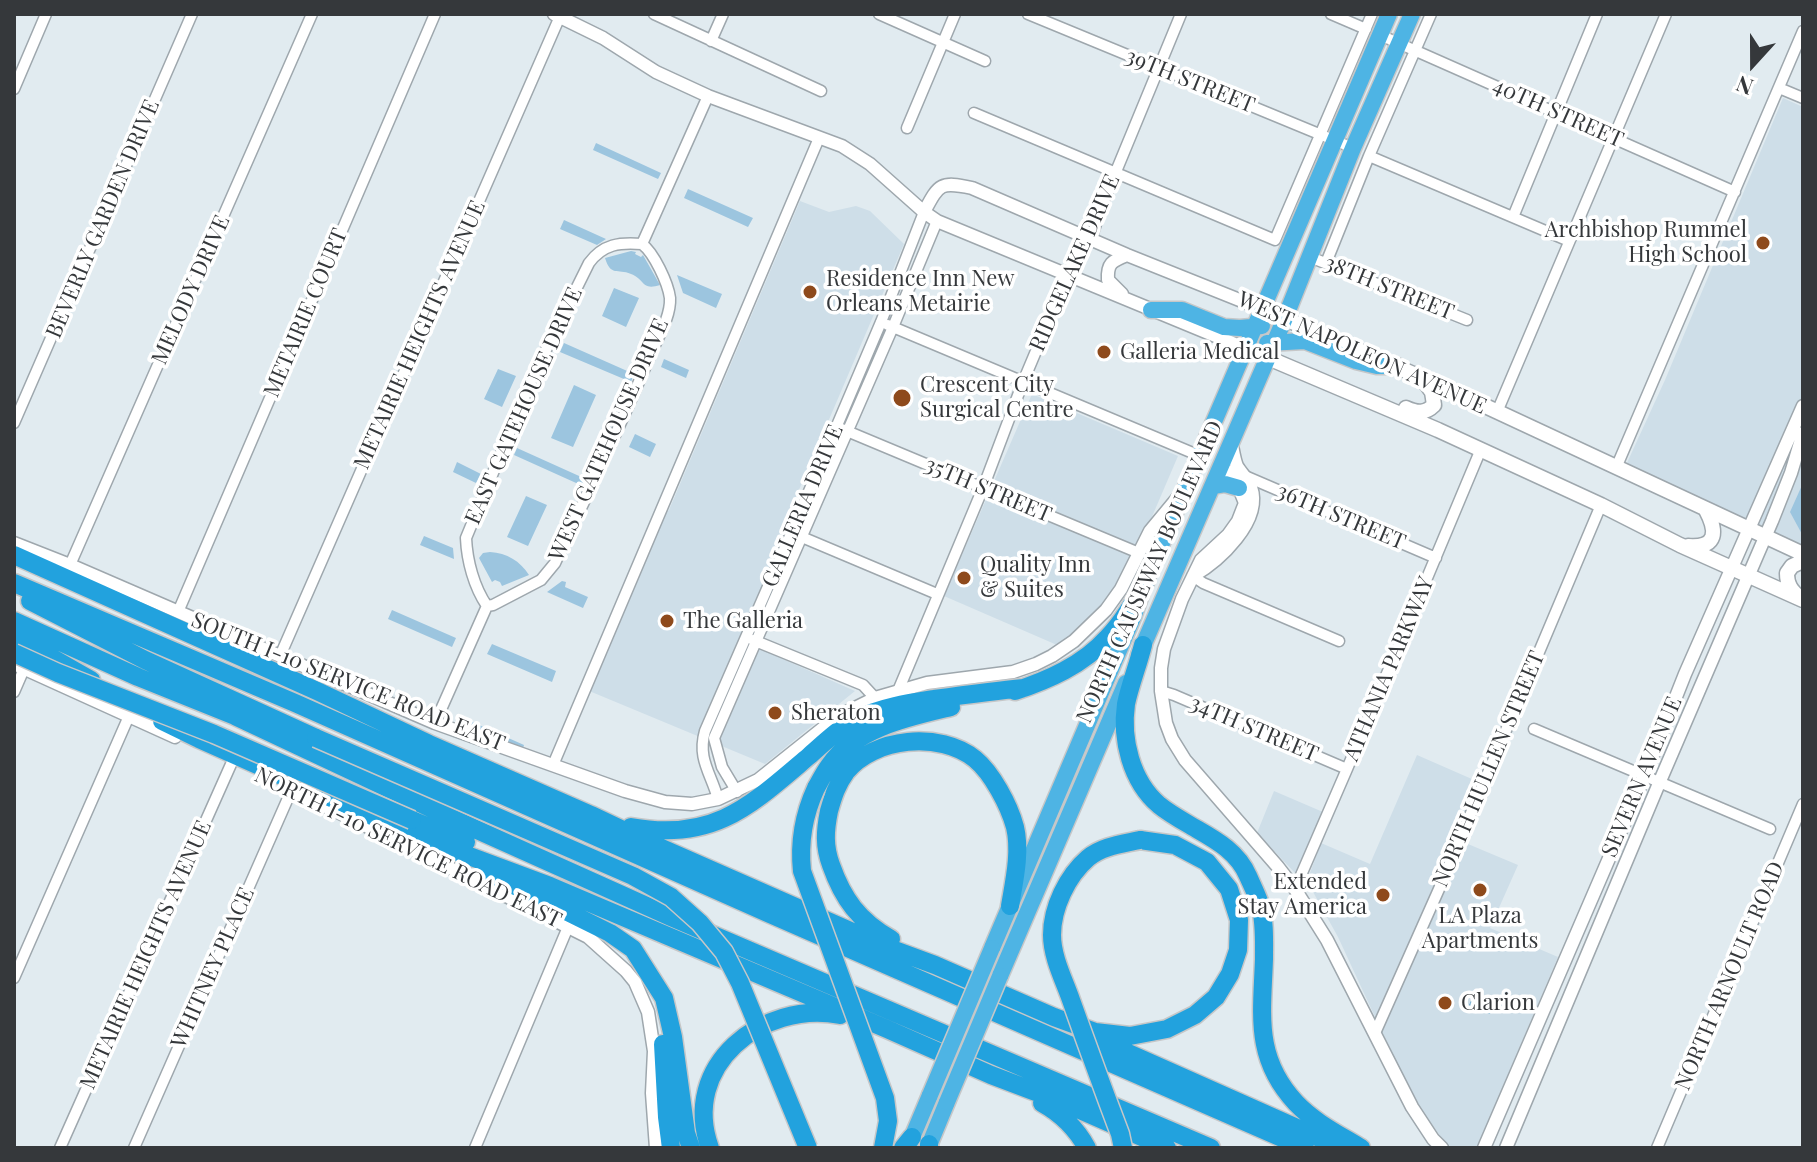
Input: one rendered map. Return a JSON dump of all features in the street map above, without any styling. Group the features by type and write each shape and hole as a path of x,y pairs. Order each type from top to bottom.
{"highway":[{"name":"NORTH CAUSEWAY BOULEVARD","path":"918,1146 1010,906 1134,615 1146,580 1247,349 1328,138 1373,32 1389,14"},
{"name":"NORTH CAUSEWAY BOULEVARD","path":"918,1146 1078,795 1285,318 1318,260 1353,148 1407,47 1412,14"},
{"path":"1144,307 1182,310 1224,327 1255,328 1285,318"},
{"path":"1247,349 1272,349 1305,341 1356,361 1377,366 1397,366"},
{"path":"1221,463 1215,443 1235,396 1235,375"},
{"path":"1200,456 1206,466 1211,490 1242,482"},
{"path":"14,555 650,843 889,948 935,965 1054,1017 1095,1032 1130,1036 1167,1029 1195,1015 1216,997 1230,974 1238,950 1239,920 1229,889 1207,862 1175,845 1140,840 1112,846 1089,857 1070,879 1056,908 1053,946 1065,983 1120,1134 1123,1148"},
{"path":"14,572 241,658"},
{"path":"883,1148 888,1121 885,1098 802,871 803,832 809,802 830,764 851,744 873,730 1024,688 1068,669 1107,638 1146,580"},
{"path":"14,583 295,703 1305,1148"},
{"path":"14,593 145,660 633,876 671,897 700,923 724,952 740,983 808,1148"},
{"path":"14,621 138,677 249,722 645,905 1211,1148"},
{"path":"14,636 171,726 426,840 550,886 1167,1148"},
{"path":"1143,645 1127,701 1125,721 1127,746 1135,773 1158,804 1225,846 1247,872 1260,904 1262,919 1262,1025 1269,1063 1296,1103 1317,1121 1361,1148"},
{"path":"17,662 58,673 214,734 615,903 645,905"},
{"path":"591,815 656,832 692,830 749,806 833,735 857,719 885,708 1024,688"},
{"path":"935,965 877,932 850,907 838,884 827,854 825,830 834,794 854,765 872,752 908,740 951,746 975,759 1005,797 1016,830 1016,866 1010,906"},
{"path":"426,840 617,946 634,964 657,1010 663,1034 671,1148"},
{"path":"575,924 610,933 633,949 664,998 691,1148"},
{"path":"710,1148 704,1128 705,1098 714,1072 733,1045 772,1020 815,1013 858,1017"},
{"path":"1054,1017 1099,1041 1342,1148"},
{"path":"991,1075 1058,1112 1080,1134 1087,1148"}],"main road":[{"name":"WEST NAPOLEON AVENUE","path":"1262,309 1397,366 1803,554"},
{"name":"WEST NAPOLEON AVENUE","path":"1272,349 1334,385 1481,449 1680,545 1803,600"},
{"path":"1334,385 1347,384 1421,413 1434,405 1432,392 1421,377"},
{"path":"1680,545 1705,545 1710,541 1714,527 1706,510"},
{"path":"1803,561 1792,566 1787,573 1791,590 1803,600"}],"street":[{"path":"14,89 46,14"},
{"name":"BEVERLY GARDEN DRIVE","path":"14,423 192,14"},
{"name":"MELODY DRIVE","path":"70,565 312,14"},
{"name":"METAIRIE COURT","path":"178,612 435,14"},
{"path":"654,14 821,91"},
{"path":"711,41 723,14"},
{"path":"879,14 985,61"},
{"path":"907,128 955,14"},
{"name":"39TH STREET","path":"1028,14 1353,148"},
{"name":"RIDGELAKE DRIVE","path":"898,691 983,488 1023,382 1069,274 1082,247 1091,239 1181,14"},
{"name":"40TH STREET","path":"1331,14 1735,192"},
{"name":"NORTH CAUSEWAY BOULEVARD","path":"1372,14 1373,32"},
{"name":"NORTH CAUSEWAY BOULEVARD","path":"1318,260 1369,156 1407,47 1431,14"},
{"path":"1513,217 1597,14"},
{"path":"1497,412 1666,14"},
{"name":"WEST NAPOLEON AVENUE","path":"558,15 603,38 656,72 708,96 842,146 870,164 937,221 1247,349"},
{"name":"METAIRIE HEIGHTS AVENUE","path":"280,656 558,15"},
{"path":"1616,468 1803,31"},
{"path":"1779,88 1803,98"},
{"path":"642,244 708,96"},
{"path":"974,113 1115,174"},
{"path":"553,765 819,138"},
{"name":"NORTH CAUSEWAY BOULEVARD","path":"1115,174 1275,240 1328,138"},
{"path":"1369,156 1569,241"},
{"name":"WEST NAPOLEON AVENUE","path":"924,212 934,193 941,188 951,184 972,188 1262,309"},
{"name":"GALLERIA DRIVE","path":"737,792 722,767 714,738 924,212"},
{"name":"GALLERIA DRIVE","path":"797,534 848,431 937,221"},
{"name":"WEST GATEHOUSE DRIVE","path":"487,606 541,580 555,563 639,381 667,314 670,299 654,258 642,244"},
{"name":"EAST GATEHOUSE DRIVE","path":"487,606 467,561 466,538 533,376 595,254 614,245 642,244"},
{"path":"1127,255 1110,264 1108,280 1117,291 1144,307"},
{"name":"38TH STREET","path":"1318,260 1467,320"},
{"path":"881,322 1200,456"},
{"name":"SEVERN AVENUE","path":"1484,1148 1645,775 1685,674 1803,406"},
{"name":"35TH STREET","path":"836,427 1139,553"},
{"name":"SEVERN AVENUE","path":"1506,1148 1765,537 1791,473 1803,433"},
{"path":"1231,441 1245,503 1228,535 1201,560 1182,599 1164,649 1161,691 1166,723 1185,760 1295,889 1327,940 1412,1107 1442,1148"},
{"name":"ATHANIA PARKWAY","path":"1295,889 1481,449"},
{"path":"1221,463 1242,482"},
{"name":"36TH STREET","path":"1242,482 1281,493 1436,558"},
{"name":"SOUTH I-10 SERVICE ROAD EAST","path":"14,543 435,723 625,791 665,802 692,804 718,799 758,780 837,717 875,698 927,683 1013,672 1052,656 1074,641 1106,610 1121,589 1150,531 1188,484"},
{"name":"NORTH HULLEN STREET","path":"1375,1033 1601,505"},
{"path":"797,534 937,594"},
{"path":"1193,576 1339,641"},
{"path":"435,723 487,606"},
{"path":"752,640 863,685 875,698"},
{"name":"GALLERIA DRIVE","path":"718,799 701,746 705,731 752,640"},
{"path":"14,692 17,662"},
{"name":"NORTH I-10 SERVICE ROAD EAST","path":"17,662 575,924 626,971 635,982 648,1012 654,1051 652,1093 656,1148"},
{"name":"34TH STREET","path":"1161,691 1347,769"},
{"path":"14,978 129,716"},
{"path":"1534,729 1770,829"},
{"name":"METAIRIE HEIGHTS AVENUE","path":"60,1148 232,762"},
{"name":"WHITNEY PLACE","path":"134,1148 292,789"},
{"name":"NORTH ARNOULT ROAD","path":"1657,1148 1803,804"},
{"path":"475,1148 575,924"},
{"path":"1551,989 1569,997"}],"shaded area":[{"name":"Archbishop Rummel High School","path":"1783,98 1803,107 1803,546 1626,465 1665,380"},
{"path":"596,143 661,173 658,179 593,150"},
{"path":"688,189 753,218 748,227 684,198"},
{"path":"800,201 829,212 856,206 870,211 904,244 772,553 772,572 742,641 855,691 765,764 582,688 652,522 669,510"},
{"path":"564,220 606,239 597,245 560,229"},
{"path":"631,251 641,257 643,255 660,285 649,287 635,276 610,268 605,258"},
{"path":"677,275 722,294 716,308 683,293"},
{"path":"614,288 639,298 626,327 602,316"},
{"path":"564,343 634,374 631,382 560,352"},
{"path":"664,359 689,370 686,378 661,367"},
{"path":"498,369 516,376 502,407 484,399"},
{"path":"574,385 596,395 573,447 551,438"},
{"path":"1032,394 1178,456 1139,547 1118,587 1087,625 1057,645 944,596"},
{"path":"635,434 656,444 650,457 629,447"},
{"path":"517,448 588,480 585,487 514,455"},
{"path":"457,462 481,474 476,483 453,472"},
{"path":"1803,483 1803,536 1790,512"},
{"path":"526,496 547,505 528,546 507,537"},
{"path":"424,536 453,548 454,559 420,545"},
{"path":"483,553 512,559 529,575 502,586 495,580 492,582 479,558"},
{"path":"562,581 566,582 565,587 588,597 583,608 547,592"},
{"path":"392,610 456,638 452,647 388,619"},
{"path":"492,644 556,671 552,682 487,654"},
{"path":"459,716 524,745 522,751 469,729 457,722"},
{"path":"1417,755 1481,783 1456,839 1518,865 1490,928 1558,957 1477,1148 1449,1148 1425,1115 1406,1084 1338,937 1307,881 1321,843 1370,864"},
{"path":"1274,791 1323,812 1296,874 1257,833"},
{"path":"1474,995 1495,1004 1490,1014 1469,1005"}],"place":[{"name":"Archbishop Rummel High School","path":"1763,243"},
{"name":"Residence Inn New Orleans Metairie","path":"810,292"},
{"name":"Galleria Medical","path":"1104,352"},
{"name":"Crescent City Surgical Centre","path":"902,398"},
{"name":"Quality Inn & Suites","path":"964,578"},
{"name":"The Galleria","path":"667,621"},
{"name":"Sheraton","path":"775,713"},
{"name":"LA Plaza Apartments","path":"1480,890"},
{"name":"Extended Stay America","path":"1383,895"},
{"name":"Clarion","path":"1445,1003"}]}
